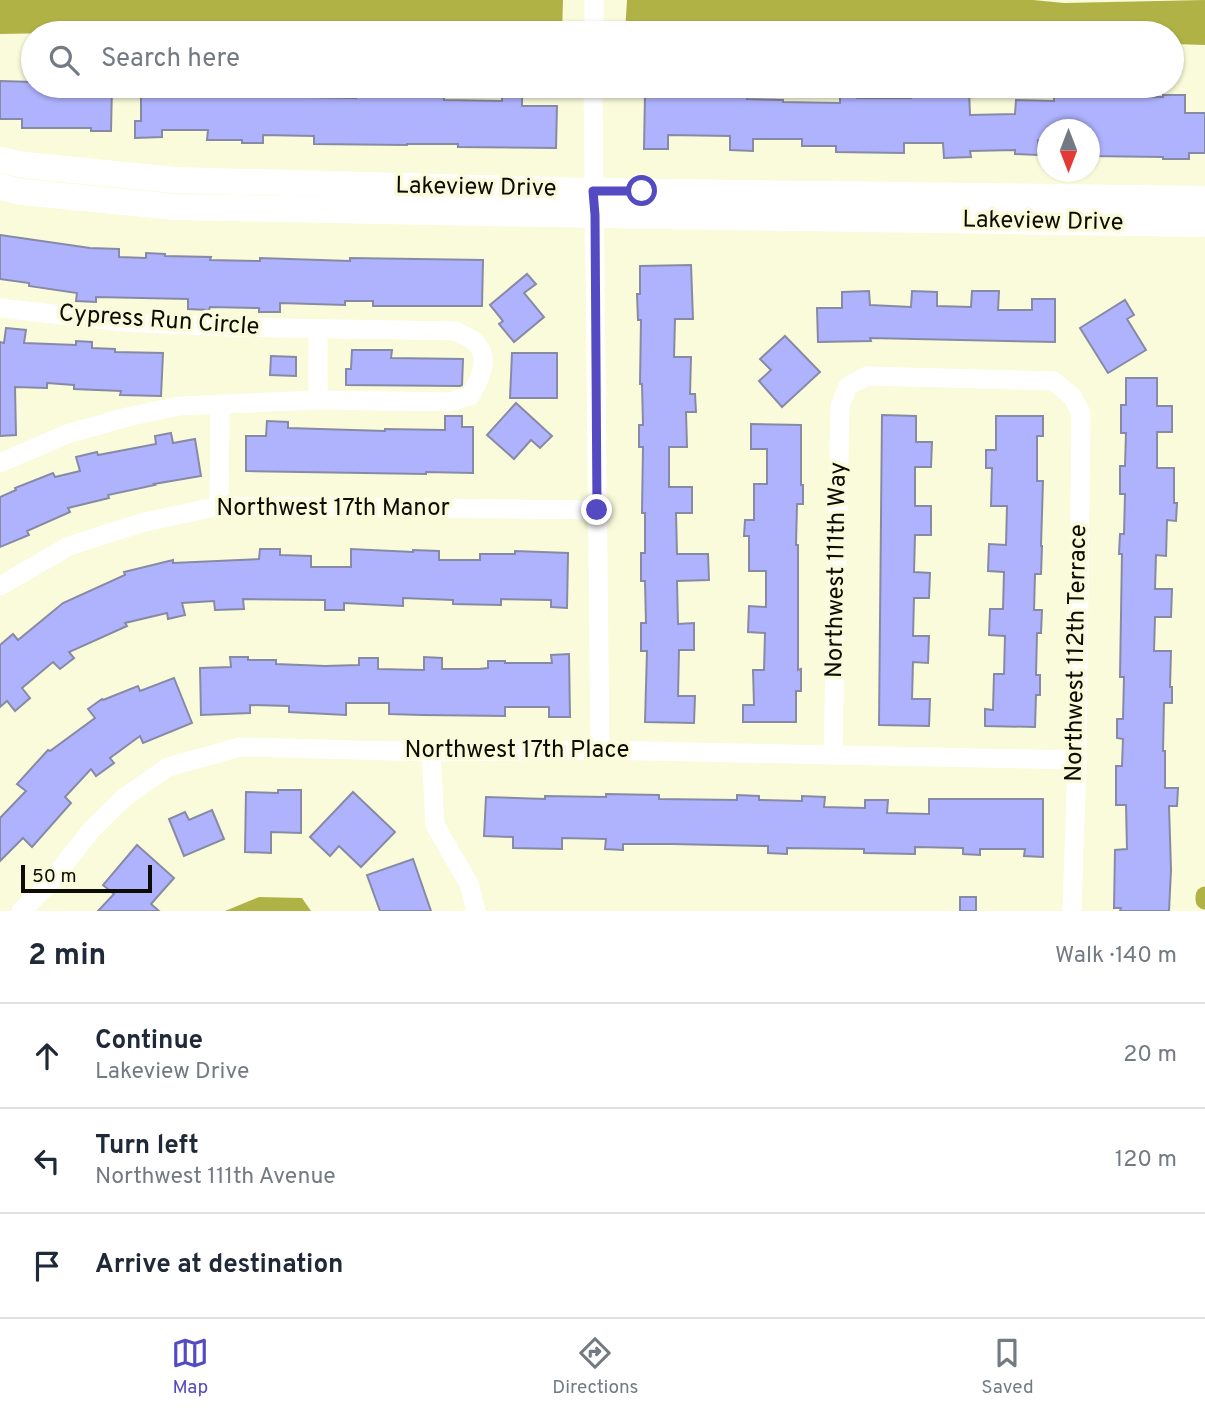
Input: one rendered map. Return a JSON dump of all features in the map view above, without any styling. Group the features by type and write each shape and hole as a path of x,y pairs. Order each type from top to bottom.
{"street":[{"path":"594,0 594,21"},
{"path":"593,98 600,750"},
{"name":"Lakeview Drive","path":"0,160 25,165 175,180 594,203 1205,224"},
{"name":"Lakeview Drive","path":"0,187 175,207 1205,199"},
{"name":"Cypress Run Circle","path":"0,308 122,321 231,327 456,331 476,343 483,355 481,378 470,396 450,402 317,400 179,406 68,434 0,463"},
{"path":"317,329 317,400"},
{"name":"Northwest 112th Terrace","path":"848,386 867,376 1053,381 1072,396 1081,413 1077,760 1072,911"},
{"name":"Northwest 111th Way","path":"833,755 841,406 848,386"},
{"path":"219,506 220,404"},
{"name":"Northwest 17th Manor","path":"0,586 69,546 141,523 219,506 597,510"},
{"name":"Northwest 17th Place","path":"21,911 46,887 93,828 125,797 168,767 240,747 430,752 600,750 1077,760"},
{"path":"430,752 435,825 469,884 476,911"}],"shaded area":[{"path":"0,0 563,0 562,21 21,21 21,34 0,34"},
{"path":"627,0 1033,0 1064,3 1205,0 1205,45 1184,44 1184,21 626,21"},
{"path":"259,897 302,898 311,911 225,911"}],"building":[{"path":"0,81 21,82 21,98 112,98 111,131 91,131 91,128 22,128 22,119 0,119"},
{"path":"1185,95 1185,113 1205,113 1205,153 1189,153 1189,159 1100,156 1100,119 1037,119 1037,155 1015,154 1015,150 970,151 971,157 944,158 943,143 904,143 904,153 836,152 836,146 802,146 802,139 753,139 753,151 730,150 730,136 668,135 668,149 644,149 645,98 747,98 840,103 840,98 969,98 970,115 1015,114 1016,100 1184,98"},
{"path":"141,98 444,98 502,101 502,98 522,98 522,106 557,106 556,148 458,147 458,144 314,144 314,136 263,135 263,143 242,143 242,140 207,140 208,130 162,130 162,137 135,138 135,121 141,121"},
{"path":"0,235 90,248 119,249 119,257 146,258 146,253 211,257 210,260 483,260 482,306 373,306 373,301 345,301 345,305 280,303 280,312 259,312 259,308 188,309 188,299 96,297 96,302 76,301 77,293 0,279"},
{"path":"691,265 693,319 675,319 674,357 691,357 690,394 695,394 696,412 686,412 687,447 669,447 669,487 692,487 692,513 676,513 677,554 708,554 709,580 677,581 678,624 694,623 694,650 679,650 678,696 695,696 694,723 645,722 647,651 641,651 641,623 646,623 641,553 645,553 645,513 642,513 643,447 639,447 639,425 643,425 640,384 641,320 638,320 637,294 640,294 640,266"},
{"path":"527,274 536,284 524,293 544,317 514,342 499,324 503,321 490,305"},
{"path":"869,291 870,305 911,307 912,291 937,292 937,306 971,307 972,291 999,291 998,310 1032,310 1032,299 1055,299 1055,342 870,338 871,341 818,342 817,308 842,308 842,292"},
{"path":"1125,300 1134,315 1127,319 1146,350 1108,373 1080,328"},
{"path":"6,328 26,330 24,343 76,345 76,341 92,342 92,348 115,349 115,352 163,353 161,396 120,395 121,391 74,389 74,385 47,383 47,388 15,387 16,435 0,436 0,342 4,343"},
{"path":"785,336 820,372 782,407 759,381 771,370 760,359"},
{"path":"352,350 392,350 391,358 463,359 462,385 346,385 346,369 351,369"},
{"path":"512,353 557,353 557,398 510,398"},
{"path":"271,356 296,357 296,376 270,375"},
{"path":"1126,378 1157,378 1157,406 1172,406 1172,432 1157,432 1157,468 1174,468 1176,521 1167,520 1166,556 1156,555 1155,589 1172,589 1171,617 1155,617 1154,651 1171,651 1172,703 1164,703 1163,751 1165,788 1178,788 1177,806 1169,806 1169,911 1120,911 1121,908 1114,908 1115,850 1127,849 1126,805 1116,805 1116,766 1122,766 1123,739 1117,738 1117,719 1123,719 1124,677 1120,677 1122,554 1119,554 1120,534 1124,534 1125,494 1120,494 1120,466 1125,466 1126,433 1121,433 1121,405 1126,405"},
{"path":"516,403 552,436 540,448 531,440 514,459 487,435"},
{"path":"882,415 916,416 916,442 932,442 931,467 915,467 915,506 931,506 931,535 915,535 914,572 930,573 929,598 914,598 913,636 929,636 928,663 913,662 912,699 930,699 929,726 879,725"},
{"path":"445,416 462,416 462,427 473,427 473,473 246,471 246,436 266,436 267,421 288,422 288,428 445,430"},
{"path":"996,416 1043,416 1043,436 1037,436 1037,481 1043,481 1041,574 1035,574 1034,610 1042,610 1041,633 1037,633 1036,675 1040,675 1040,695 1036,695 1035,727 985,726 985,709 993,710 994,674 1004,674 1005,636 989,635 990,609 1003,609 1004,572 988,571 989,544 1006,545 1007,506 991,506 992,468 986,468 986,450 996,450"},
{"path":"751,424 801,425 803,504 797,504 796,545 798,670 801,669 801,691 796,691 796,722 743,722 743,705 754,705 753,670 764,670 765,633 748,632 749,606 766,607 766,571 749,571 749,536 744,536 745,520 754,520 754,484 767,484 767,449 751,449"},
{"path":"171,433 173,443 195,439 201,476 108,495 109,498 68,508 70,512 27,531 29,535 0,547 0,497 53,473 55,477 80,471 76,457 156,444 155,436"},
{"path":"260,549 280,549 280,555 311,556 311,567 351,567 351,549 439,551 439,560 480,560 480,554 515,554 515,551 568,553 567,608 551,607 551,600 501,599 501,605 453,604 453,600 403,598 403,606 344,603 344,610 325,610 325,600 243,599 244,609 215,610 214,601 182,603 185,615 168,619 167,613 125,623 127,626 69,652 74,658 60,669 53,662 22,688 30,698 15,711 7,701 0,707 0,645 13,634 18,640 63,603 125,575 124,572 173,560 173,563 259,559"},
{"path":"569,654 570,717 549,717 549,707 505,707 505,716 389,714 389,703 346,703 346,715 289,712 289,706 250,705 250,713 201,715 200,668 231,667 230,657 276,660 276,664 325,666 359,665 359,658 378,658 378,669 424,670 424,657 442,658 442,669 479,669 488,668 488,661 552,663 551,655"},
{"path":"174,678 192,723 143,743 140,736 110,758 114,763 96,776 91,769 65,797 71,803 32,847 23,838 0,861 0,818 26,791 17,784 48,750 95,718 88,709 102,699 138,686 140,691"},
{"path":"278,790 301,790 301,833 271,832 271,853 245,852 246,792 278,793"},
{"path":"353,792 395,832 361,867 339,846 330,856 310,837"},
{"path":"606,794 659,795 659,799 737,800 737,795 759,796 759,800 802,801 802,796 825,797 824,807 865,808 865,800 888,800 887,813 929,814 929,799 1043,799 1043,857 1024,856 1025,849 980,849 980,855 963,854 963,848 915,847 915,854 864,853 864,849 787,848 787,854 768,853 768,846 672,844 623,844 623,850 605,849 606,839 562,838 562,849 513,848 513,837 484,836 486,797 545,799 545,796 606,797"},
{"path":"212,810 224,839 184,856 169,819 185,812 189,820"},
{"path":"137,845 174,878 151,904 159,911 98,911 114,894 103,885"},
{"path":"413,859 431,911 380,911 367,875"},
{"path":"960,897 976,897 976,911 960,911"}],"route":[{"path":"597,510 593,191 642,191"}]}
